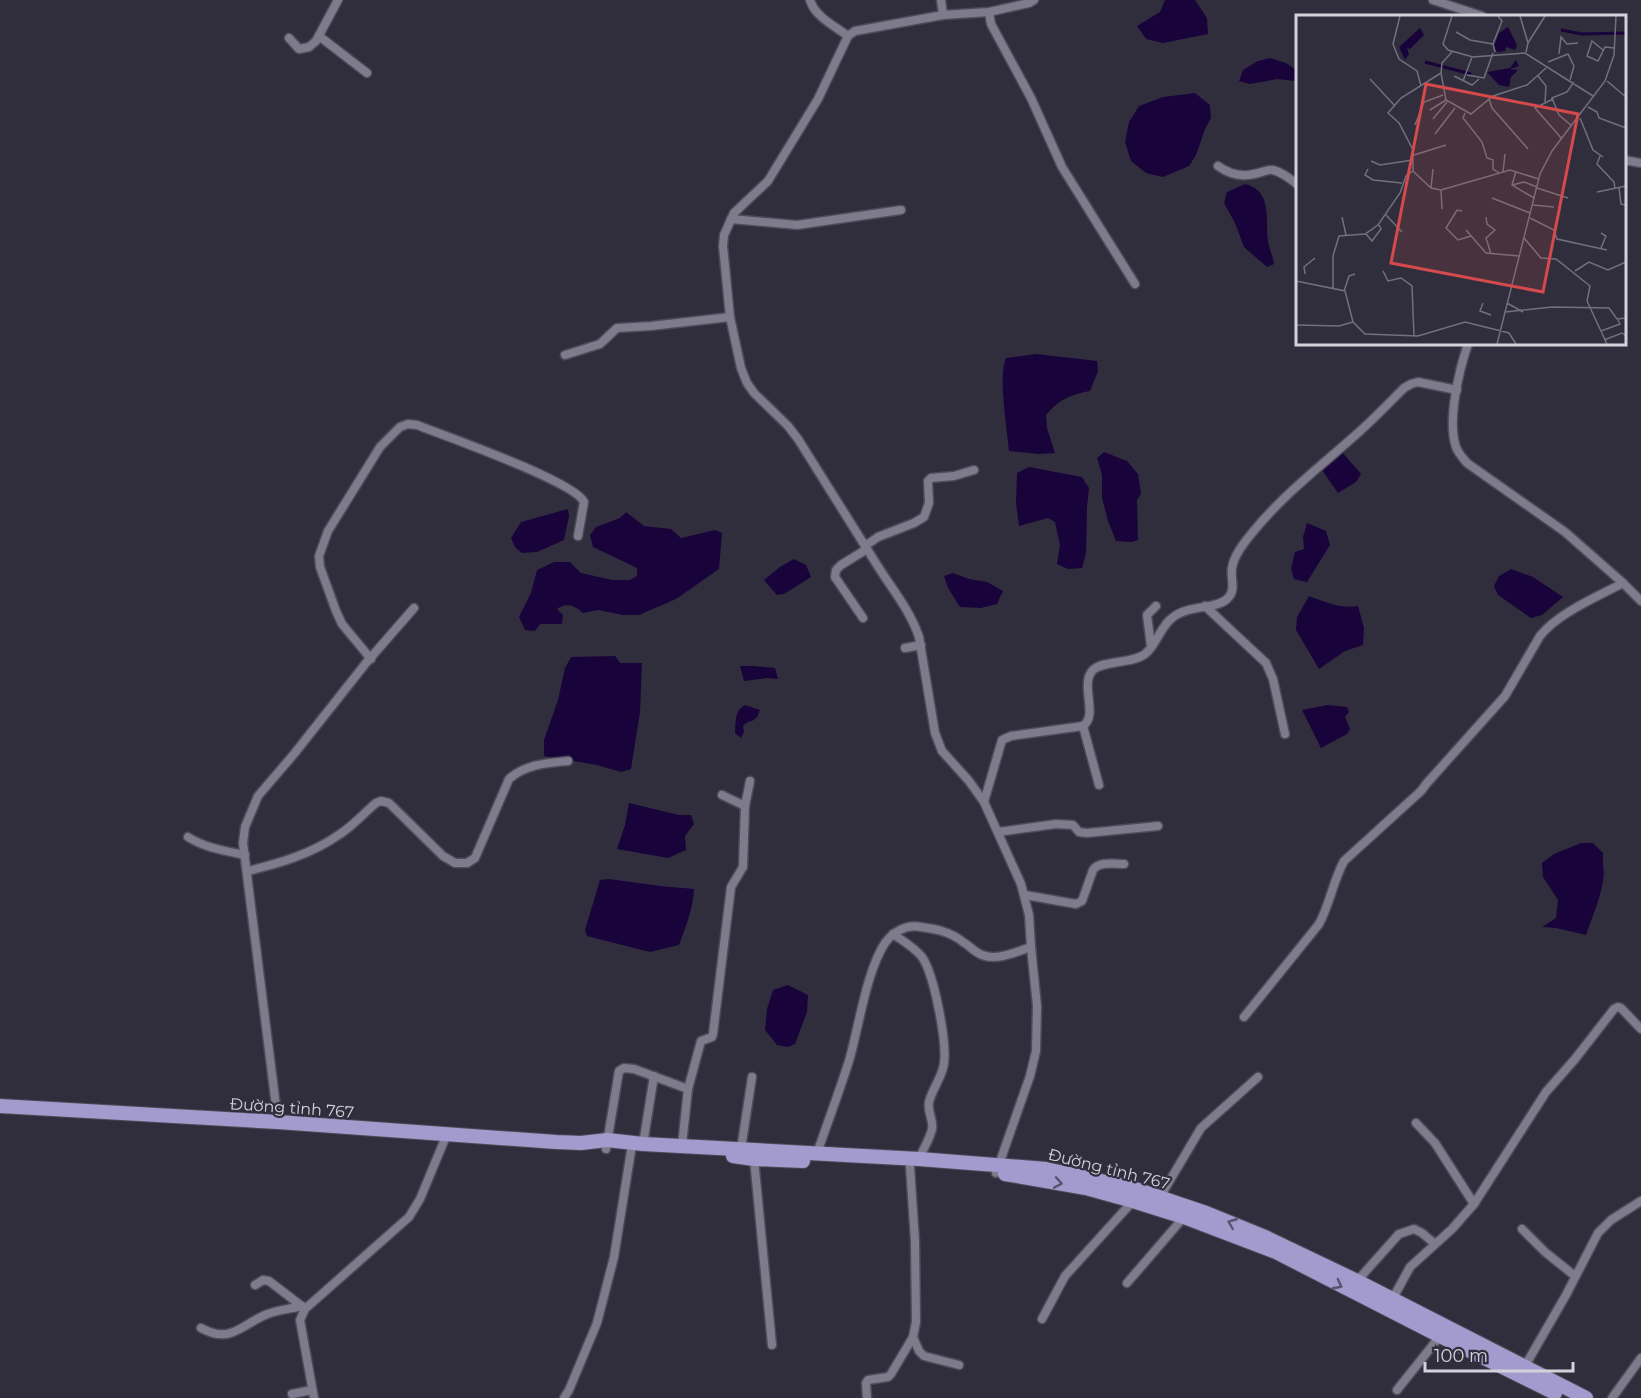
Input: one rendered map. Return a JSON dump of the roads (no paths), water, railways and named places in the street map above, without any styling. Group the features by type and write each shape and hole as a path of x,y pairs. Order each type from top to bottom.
{"main road":[{"name":"Đường tỉnh 767","path":"0,1106 581,1143 682,1145 817,1153 997,1169 1046,1169 1129,1187 1206,1213 1265,1237 1357,1281 1586,1398"},
{"name":"Đường tỉnh 767","path":"607,1144 631,1151 754,1159 914,1163"},
{"name":"Đường tỉnh 767","path":"997,1169 1133,1200 1275,1252 1566,1398"}],"street":[{"path":"289,38 297,47 303,49 312,45 339,0"},
{"path":"810,0 815,11 848,36"},
{"path":"940,0 943,15"},
{"path":"997,1169 1030,1076 1036,1052 1037,1006 1030,947 1029,915 1025,895 984,801 938,744 921,645 914,622 798,439 747,383 741,369 730,317 723,246 724,235 731,219 739,207 768,181 818,99 848,36 860,28 943,15 989,12 1034,0"},
{"path":"1433,0 1479,15"},
{"path":"989,12 991,24 1031,98 1062,167 1135,284"},
{"path":"318,36 367,73"},
{"path":"1626,160 1641,163"},
{"path":"1218,166 1236,175 1275,170 1296,184"},
{"path":"731,219 797,225 901,210"},
{"path":"565,354 600,344 617,328 730,317"},
{"path":"1468,345 1452,422 1457,449 1461,456 1467,463 1565,532 1641,601"},
{"path":"984,801 1002,740 1011,736 1083,726 1088,723 1090,717 1088,685 1093,670 1145,654 1172,618 1188,609 1221,603 1230,597 1233,586 1231,570 1237,554 1269,512 1404,388 1418,382 1457,390"},
{"path":"371,659 342,624 320,567 319,556 328,531 380,447 400,427 408,424 417,425 526,468 577,494 584,502 578,536"},
{"path":"863,618 835,577 836,570 879,537 924,517 929,503 928,481 930,478 954,476 974,470"},
{"path":"1244,1017 1319,924 1344,861 1421,791 1505,696 1547,627 1623,583"},
{"path":"1151,646 1147,615 1156,606"},
{"path":"1205,606 1266,663 1273,679 1285,734"},
{"path":"278,1122 243,843 245,827 258,796 414,608"},
{"path":"905,648 921,645"},
{"path":"1083,726 1099,785"},
{"path":"248,871 305,854 341,834 381,801 389,803 443,856 455,863 466,863 475,858 509,779 518,771 531,766 568,760"},
{"path":"682,1145 688,1089 701,1041 712,1037 713,1034 732,887 743,867 745,806 750,781"},
{"path":"722,795 745,806"},
{"path":"998,831 1056,824 1073,825 1079,832 1088,833 1158,826"},
{"path":"188,837 217,849 245,855"},
{"path":"1025,895 1076,904 1082,901 1096,866 1124,864"},
{"path":"817,1153 849,1061 878,958 885,943 893,934 904,928 916,926 938,930 953,935 983,956 1004,956 1030,947"},
{"path":"867,1398 866,1383 868,1380 888,1377 913,1337 916,1322 914,1163 932,1130 929,1104 944,1068 945,1056 935,993 922,957 912,946 893,934"},
{"path":"1392,1300 1410,1267 1452,1229 1474,1204 1546,1092 1614,1009 1621,1008 1641,1029"},
{"path":"607,1144 619,1071 624,1068 634,1069 688,1089"},
{"path":"643,1144 654,1076"},
{"path":"741,1149 752,1077"},
{"path":"1160,1197 1201,1128 1258,1077"},
{"path":"1416,1123 1435,1143 1474,1204"},
{"path":"201,1328 210,1333 229,1335 264,1315 304,1308 409,1218 447,1134"},
{"path":"564,1398 597,1323 614,1257 631,1151"},
{"path":"754,1159 772,1345"},
{"path":"1042,1319 1065,1276 1133,1200"},
{"path":"1525,1366 1598,1233 1611,1220 1641,1201"},
{"path":"1127,1283 1184,1217"},
{"path":"1522,1229 1545,1252 1575,1276"},
{"path":"1357,1281 1400,1234 1414,1230 1422,1233 1435,1244"},
{"path":"255,1285 263,1280 269,1281 304,1308"},
{"path":"292,1394 313,1394 300,1320 304,1308"},
{"path":"1397,1390 1440,1336"},
{"path":"913,1337 919,1351 924,1356 959,1365"},
{"path":"1612,1398 1641,1358"}]}
